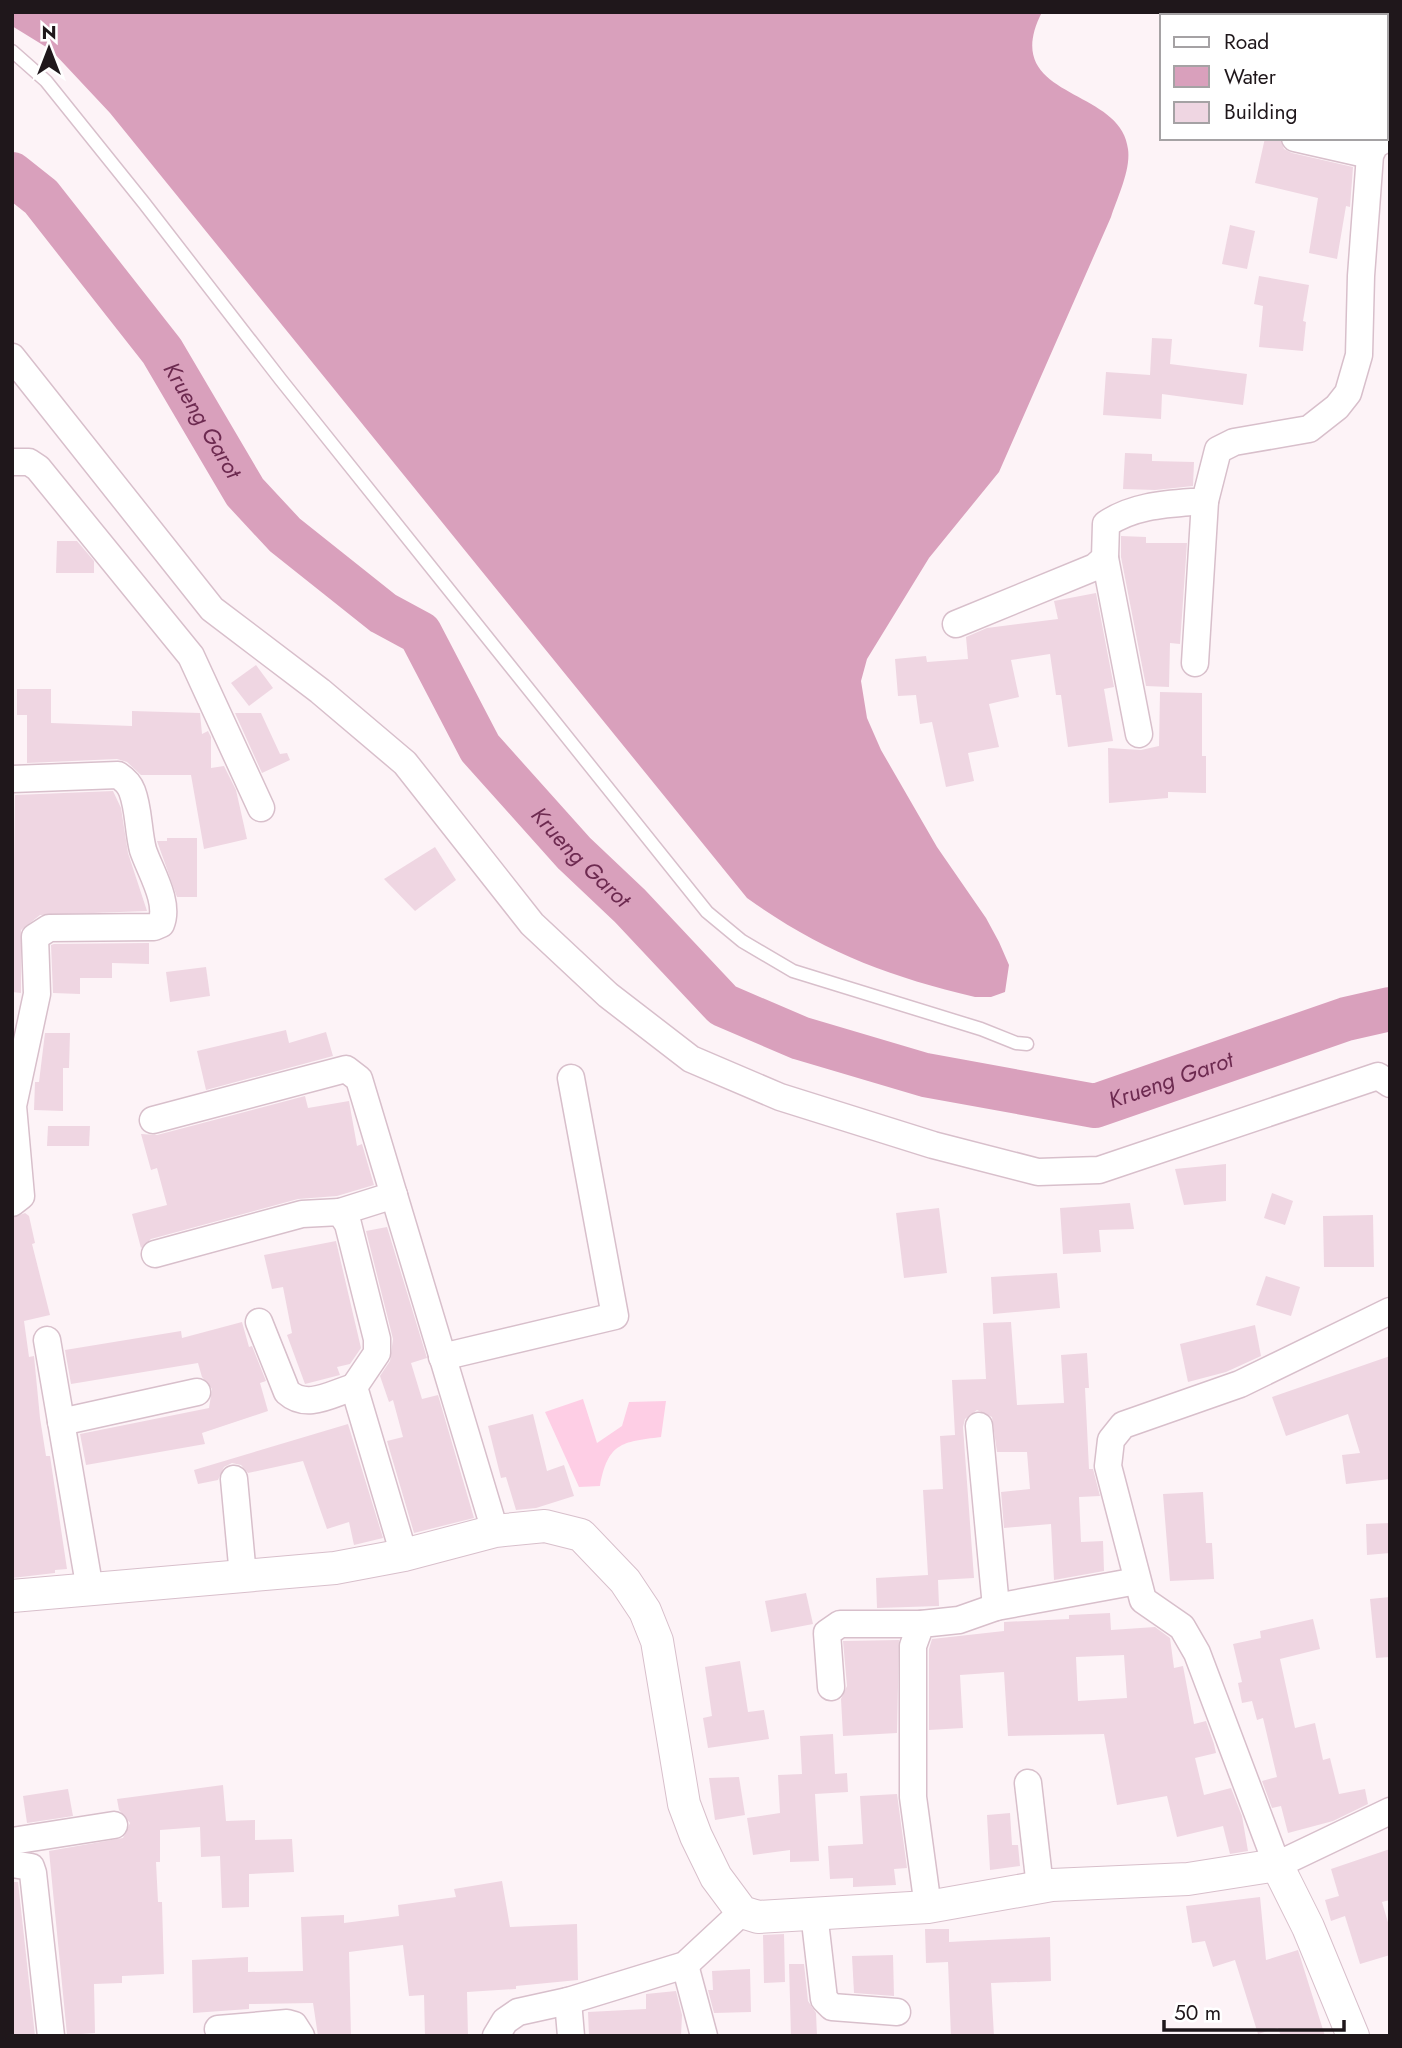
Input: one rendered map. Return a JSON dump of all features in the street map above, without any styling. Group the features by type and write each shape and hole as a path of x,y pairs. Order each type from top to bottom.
{"street":[{"path":"1304,140 1370,155"},
{"path":"1195,663 1205,501 1218,450 1234,442 1309,429 1337,407 1348,393 1359,355 1361,276 1370,155 1375,145 1383,140"},
{"path":"12,357 212,609 320,691 405,763 532,923 608,995 691,1059 780,1097 933,1145 1038,1172 1099,1170 1378,1076 1390,1084"},
{"path":"12,462 29,462 38,468 191,656 261,808"},
{"path":"1139,734 1105,558 1106,524 1121,514 1145,506 1205,501"},
{"path":"956,624 1083,573 1105,558"},
{"path":"12,779 118,775 126,781 132,791 143,850 154,876 164,917 161,923 154,927 49,928 35,937 37,993 12,1106 21,1196 12,1203"},
{"path":"153,1120 346,1069 359,1079 495,1531"},
{"path":"442,1357 615,1316 571,1078"},
{"path":"155,1254 302,1214 340,1212 394,1195"},
{"path":"259,1322 287,1392 296,1401 308,1402 354,1387 377,1353 377,1339 348,1224 340,1212"},
{"path":"1353,2036 1308,1927 1277,1865 1197,1653 1182,1627 1143,1600 1137,1580 1137,1568 1108,1466 1111,1440 1123,1425 1240,1384 1390,1311"},
{"path":"47,1340 90,1590"},
{"path":"354,1387 404,1555"},
{"path":"61,1422 197,1392"},
{"path":"979,1426 996,1607"},
{"path":"234,1479 243,1576"},
{"path":"12,1597 335,1568 404,1555 495,1531 545,1526 581,1535 625,1580 645,1611 657,1641 684,1804 716,1877 742,1912 758,1917 928,1907 1040,1887 1188,1879 1277,1865 1390,1811"},
{"path":"831,1687 827,1633 840,1624 920,1624 959,1620 996,1607 1137,1580"},
{"path":"920,1624 913,1646 913,1797 928,1907"},
{"path":"1028,1783 1040,1887"},
{"path":"12,1841 114,1825"},
{"path":"12,1864 31,1867 33,1873 51,2036"},
{"path":"496,2036 505,2021 518,2012 568,2001 685,1965 742,1912"},
{"path":"814,1913 824,1999 832,2007 897,2012"},
{"path":"685,1965 704,2036"},
{"path":"568,2001 571,2036"},
{"path":"218,2029 287,2023 301,2036"}],"lane":[{"path":"12,51 46,81 144,202 281,380 707,912 742,941 793,971 981,1029 1016,1043 1027,1044"}],"shaded area":[{"path":"583,1399 597,1443 622,1426 629,1402 666,1401 661,1437 618,1447 607,1461 600,1486 579,1487 545,1412"}],"water":[{"path":"12,12 1042,12 1033,41 1036,62 1048,77 1106,113 1121,129 1128,149 1126,175 1111,217 999,472 929,558 867,659 861,681 867,718 881,750 937,847 986,918 999,942 1009,965 1005,992 991,997 975,997 884,970 801,933 747,898 110,113 51,50 12,26"}],"building":[{"path":"1265,140 1281,140 1284,149 1292,153 1353,167 1350,207 1346,206 1337,259 1309,253 1318,198 1255,183"},
{"path":"1230,225 1255,231 1247,269 1222,264"},
{"path":"1259,276 1309,285 1303,321 1306,322 1303,351 1259,347 1263,306 1254,304"},
{"path":"1152,338 1172,339 1170,364 1247,374 1243,405 1162,394 1161,419 1103,415 1106,372 1150,375"},
{"path":"1125,453 1152,454 1152,461 1194,462 1193,486 1155,490 1123,489"},
{"path":"1121,536 1146,537 1146,543 1187,543 1180,644 1170,643 1169,687 1146,686 1121,557"},
{"path":"57,541 77,541 94,561 94,573 56,573"},
{"path":"1096,593 1114,687 1104,689 1113,741 1068,747 1061,695 1056,695 1050,654 1011,660 1019,697 989,704 999,747 968,753 974,781 946,787 932,722 920,724 916,695 898,696 895,659 926,656 927,662 968,659 966,637 987,628 1058,619 1054,601"},
{"path":"256,665 273,688 249,706 231,683"},
{"path":"17,689 51,689 51,723 132,726 132,711 200,713 202,734 208,731 211,737 211,768 224,766 236,790 247,839 204,849 191,775 141,775 127,762 117,759 27,763 27,715 17,715"},
{"path":"1160,692 1202,693 1202,756 1206,756 1206,793 1168,792 1168,798 1109,803 1108,748 1141,750 1159,746"},
{"path":"235,713 261,713 280,754 287,753 290,760 262,773"},
{"path":"113,791 121,808 128,853 147,911 40,915 21,930 21,993 12,992 15,795"},
{"path":"167,838 197,838 197,897 177,897 157,841 167,841"},
{"path":"435,847 456,880 415,911 384,879"},
{"path":"149,943 149,964 112,963 112,978 80,978 80,994 53,993 51,945"},
{"path":"206,967 210,996 170,1002 166,972"},
{"path":"286,1030 289,1043 326,1032 333,1056 206,1090 197,1051"},
{"path":"45,1033 70,1033 69,1068 63,1068 63,1111 34,1110 35,1082 39,1082"},
{"path":"305,1096 308,1108 349,1101 357,1146 362,1144 374,1185 337,1196 298,1199 151,1239 141,1248 132,1214 167,1205 157,1168 151,1170 141,1134 157,1135"},
{"path":"48,1126 90,1126 89,1146 47,1146"},
{"path":"1226,1164 1226,1201 1184,1205 1175,1169"},
{"path":"1272,1193 1293,1201 1285,1225 1264,1218"},
{"path":"1130,1203 1134,1229 1099,1230 1101,1252 1063,1254 1060,1208"},
{"path":"939,1208 947,1273 904,1278 896,1213"},
{"path":"25,1213 29,1216 35,1243 32,1244 50,1315 24,1321 29,1357 34,1356 40,1418 46,1456 50,1456 67,1569 12,1578 12,1218"},
{"path":"1373,1215 1374,1267 1324,1267 1323,1216"},
{"path":"387,1227 427,1358 411,1363 422,1399 438,1395 474,1518 414,1533 387,1441 403,1437 393,1400 389,1402 380,1376 390,1361 393,1339 366,1231"},
{"path":"336,1241 361,1348 350,1364 337,1367 340,1375 305,1384 287,1335 292,1333 283,1287 272,1289 264,1255"},
{"path":"1057,1273 1060,1308 993,1314 991,1277"},
{"path":"1266,1276 1300,1287 1291,1316 1256,1305"},
{"path":"242,1322 249,1347 252,1346 266,1381 260,1383 268,1411 202,1433 205,1444 86,1465 80,1434 209,1408 212,1389 202,1377 198,1363 71,1384 65,1350 181,1331 182,1338"},
{"path":"1011,1322 1017,1405 1064,1403 1061,1355 1087,1353 1089,1388 1085,1388 1089,1469 1093,1469 1100,1496 1079,1497 1081,1542 1103,1541 1104,1571 1054,1580 1051,1524 1004,1528 1001,1492 1030,1489 1027,1452 997,1452 992,1417 977,1410 965,1419 963,1427 974,1578 938,1580 939,1606 877,1608 876,1578 928,1575 923,1490 943,1489 940,1436 955,1435 952,1380 986,1379 983,1323"},
{"path":"1255,1325 1261,1356 1226,1372 1188,1382 1180,1344"},
{"path":"1390,1356 1390,1479 1346,1484 1342,1455 1360,1453 1348,1414 1286,1436 1272,1397"},
{"path":"533,1414 547,1471 564,1465 574,1496 536,1508 516,1510 506,1477 501,1478 488,1426"},
{"path":"348,1424 383,1538 354,1545 349,1522 327,1529 303,1461 248,1473 241,1465 232,1463 224,1467 218,1480 198,1484 194,1470"},
{"path":"1203,1492 1206,1543 1212,1543 1214,1579 1170,1581 1163,1494"},
{"path":"1390,1523 1390,1553 1367,1555 1366,1524"},
{"path":"806,1593 813,1624 771,1632 765,1601"},
{"path":"1390,1597 1390,1657 1376,1658 1370,1599"},
{"path":"1110,1613 1111,1630 1155,1627 1170,1638 1174,1668 1183,1666 1194,1724 1206,1721 1216,1753 1195,1758 1204,1795 1231,1788 1242,1816 1248,1851 1230,1854 1223,1826 1177,1837 1167,1796 1117,1805 1104,1734 1008,1736 1004,1672 960,1675 963,1728 929,1730 929,1649 932,1639 1004,1631 1004,1622 1069,1619 1069,1615","holes":["1124,1655 1127,1698 1078,1701 1076,1657"]},
{"path":"1313,1619 1320,1649 1280,1659 1295,1728 1315,1723 1323,1760 1330,1758 1339,1794 1365,1789 1368,1804 1333,1821 1288,1833 1281,1806 1272,1808 1262,1781 1277,1777 1263,1718 1257,1720 1252,1701 1242,1703 1238,1683 1242,1682 1233,1644 1261,1638 1260,1631"},
{"path":"899,1640 897,1733 843,1736 841,1699 847,1686 843,1641"},
{"path":"740,1661 748,1712 764,1710 769,1739 708,1748 703,1718 712,1716 705,1667"},
{"path":"833,1734 835,1774 847,1773 848,1792 815,1794 819,1861 790,1862 790,1850 753,1855 747,1818 780,1813 778,1775 802,1774 800,1736"},
{"path":"739,1777 745,1815 715,1820 709,1778"},
{"path":"223,1785 226,1821 255,1820 255,1840 292,1839 294,1872 249,1874 249,1907 222,1908 220,1856 201,1857 200,1827 160,1830 160,1862 156,1862 158,1902 162,1902 164,1974 122,1976 122,1983 94,1984 95,2033 67,2035 49,1851 123,1838 130,1823 119,1810 117,1799"},
{"path":"68,1789 73,1816 27,1823 23,1796"},
{"path":"897,1794 907,1868 894,1869 896,1885 853,1887 853,1878 830,1879 828,1846 863,1844 860,1796"},
{"path":"1010,1813 1012,1845 1018,1845 1020,1866 990,1870 987,1815"},
{"path":"1390,1849 1390,1900 1382,1902 1390,1929 1390,1955 1360,1964 1345,1916 1331,1921 1325,1900 1339,1896 1331,1869"},
{"path":"502,1881 510,1927 577,1924 578,1980 516,1986 516,1989 467,1992 468,2036 425,2036 424,1995 409,1996 403,1945 349,1952 351,2036 318,2036 313,2003 249,2004 249,2009 193,2013 192,1960 248,1957 248,1972 303,1971 301,1917 344,1915 344,1923 399,1916 398,1905 456,1897 454,1889"},
{"path":"12,1882 18,1882 35,2036 12,2036"},
{"path":"1260,1897 1266,1960 1298,1950 1325,2036 1281,2036 1278,2028 1258,2034 1235,1960 1213,1967 1205,1941 1192,1943 1186,1906"},
{"path":"925,1929 949,1929 949,1942 1050,1937 1051,1981 991,1983 994,2036 951,2036 948,1962 926,1963"},
{"path":"784,1934 785,1982 764,1983 763,1935"},
{"path":"893,1955 894,1996 854,1993 852,1956"},
{"path":"789,1964 804,1964 808,2001 816,2013 817,2036 791,2036"},
{"path":"750,1969 751,2012 714,2013 708,1990 713,1990 712,1971"},
{"path":"676,1991 682,2015 681,2036 589,2036 588,2012 646,2009 646,1994"}],"waterway":[{"name":"Krueng Garot","path":"12,174 41,197 162,351 245,492 285,535 383,613 420,633 480,748 574,853 630,906 723,1005 800,1038 925,1075 1095,1106 1346,1019 1390,1009"}]}
